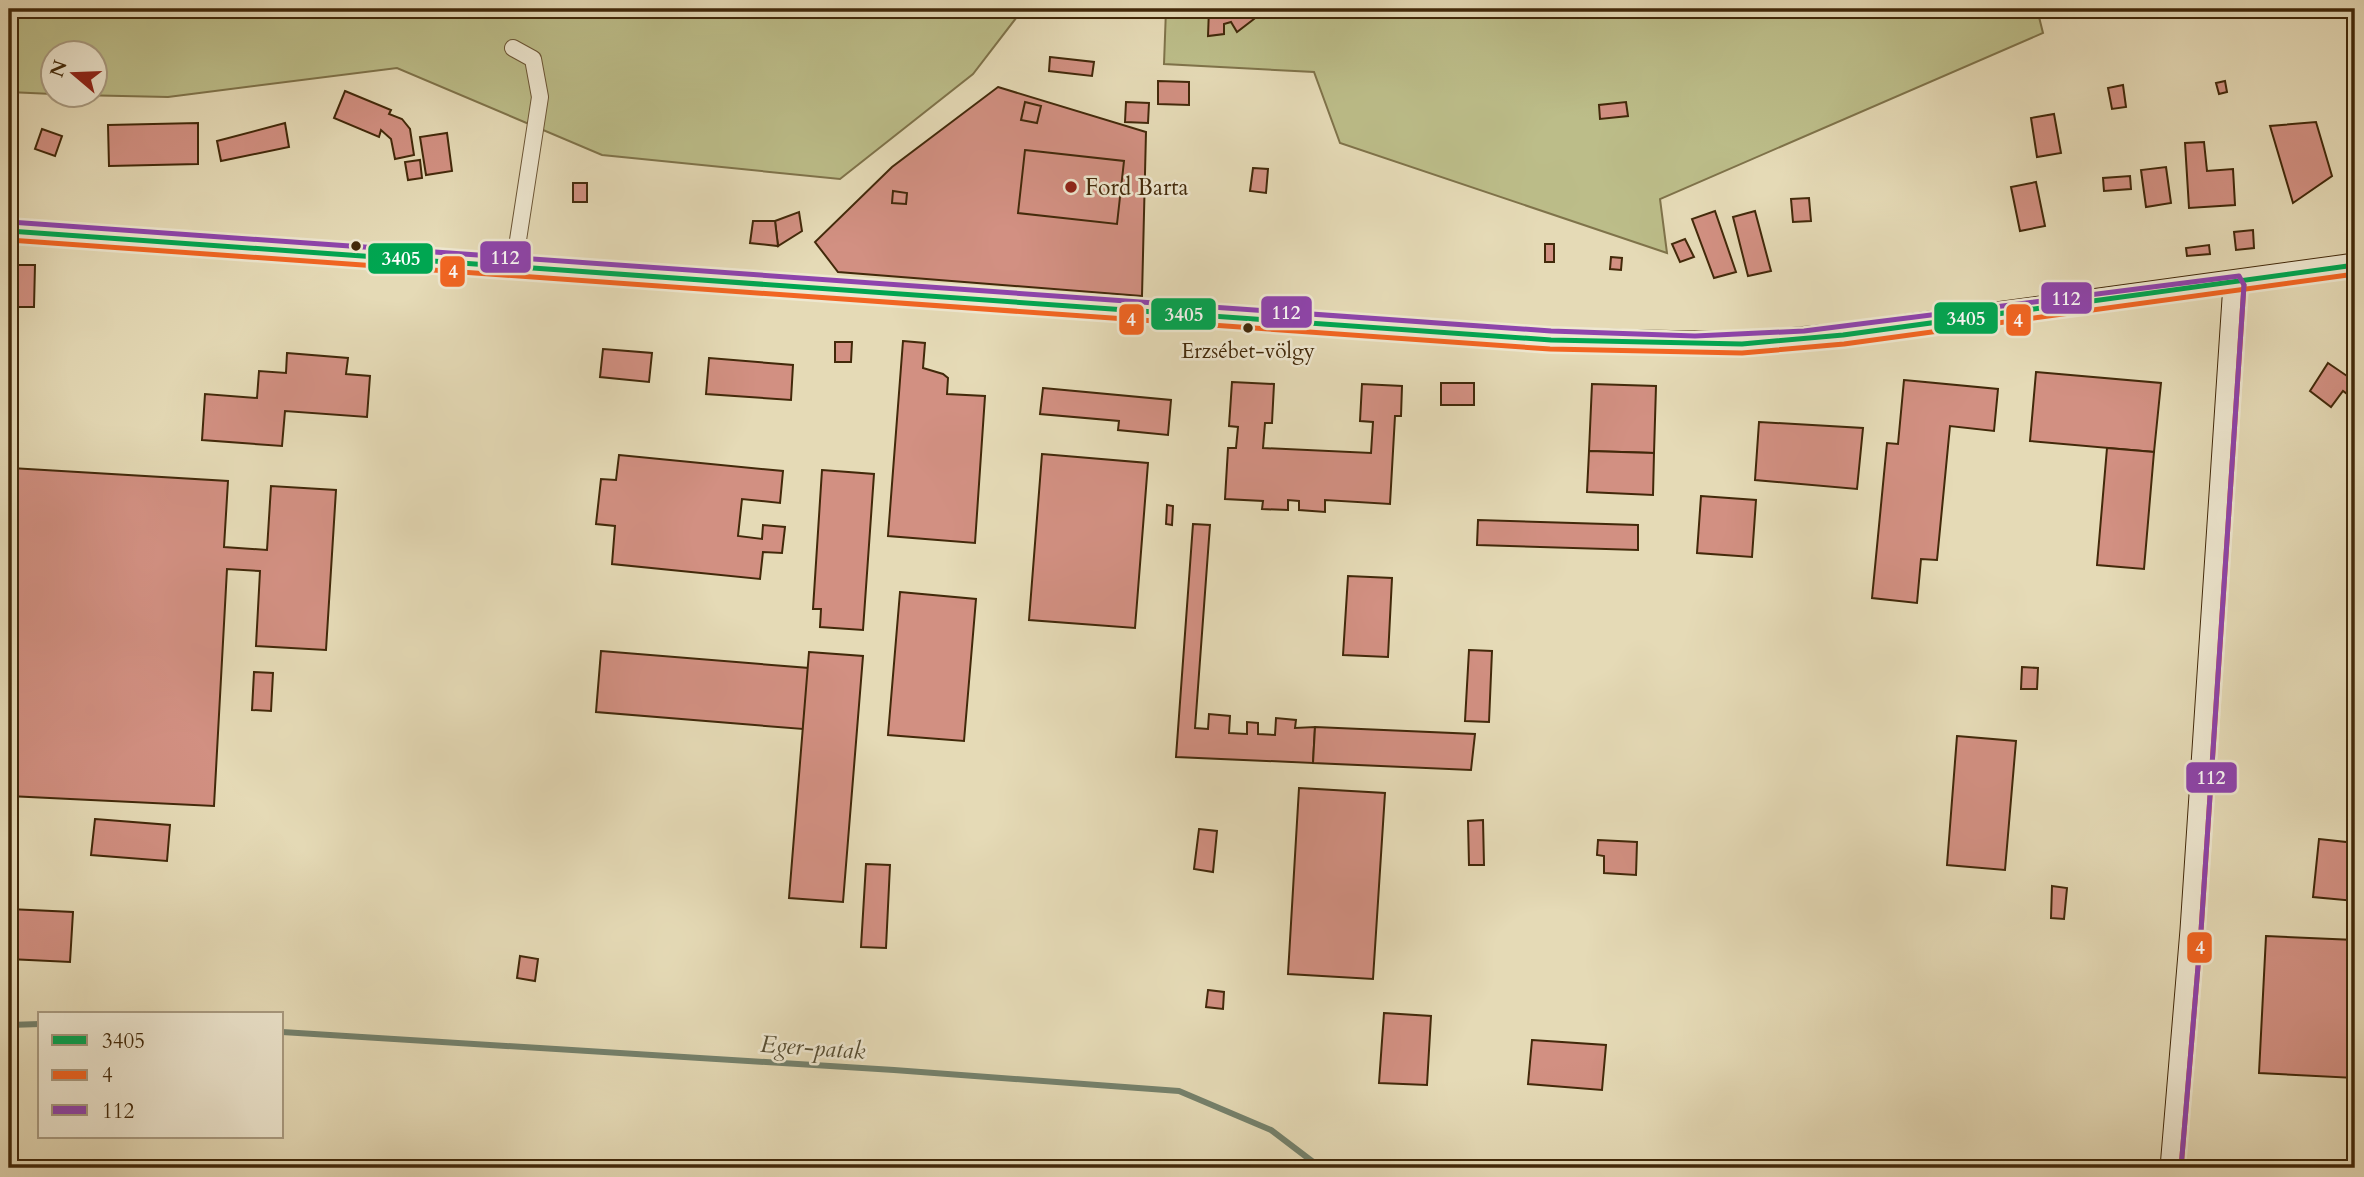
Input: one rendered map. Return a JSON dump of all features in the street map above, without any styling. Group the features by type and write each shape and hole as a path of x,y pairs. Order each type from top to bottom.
{"main road":[{"path":"9,231 1551,340 1692,344 1742,344 1886,330 2235,284 2355,265"},
{"path":"2172,1168 2192,930 2235,284"}],"street":[{"path":"513,48 533,59 540,97 514,266"}],"green space":[{"path":"9,9 1023,9 973,74 840,179 602,155 397,68 168,97 108,96 108,38 38,38 38,93 9,92"},
{"path":"1166,9 2037,9 2043,33 1660,199 1667,253 1340,143 1314,72 1164,64"}],"building":[{"path":"1209,9 1249,9 1254,19 1237,32 1231,22 1224,24 1224,34 1208,36"},
{"path":"1050,57 1094,62 1092,76 1049,71"},
{"path":"1158,81 1189,82 1189,105 1158,104"},
{"path":"2225,81 2227,92 2219,94 2216,83"},
{"path":"2123,85 2126,107 2112,109 2108,88"},
{"path":"998,87 1146,132 1142,296 838,272 815,242 892,167"},
{"path":"345,91 391,110 389,114 402,119 410,129 414,155 395,159 391,139 381,130 379,137 334,118"},
{"path":"1025,102 1041,106 1037,123 1021,120"},
{"path":"1126,102 1149,103 1148,123 1125,122"},
{"path":"1626,102 1628,116 1600,119 1599,105"},
{"path":"2054,114 2061,153 2037,157 2031,118"},
{"path":"2316,122 2332,176 2293,203 2270,126"},
{"path":"198,123 198,164 109,166 108,125"},
{"path":"285,123 289,147 221,161 217,141"},
{"path":"42,129 62,136 55,156 35,149"},
{"path":"447,133 452,171 426,175 420,137"},
{"path":"2204,142 2207,171 2233,169 2235,205 2189,208 2185,143"},
{"name":"Ford Barta","path":"1025,150 1124,161 1117,224 1018,213"},
{"path":"420,160 422,178 408,180 405,162"},
{"path":"2166,167 2171,203 2146,207 2141,170"},
{"path":"1253,168 1268,169 1266,193 1250,191"},
{"path":"2130,176 2131,189 2104,191 2103,178"},
{"path":"2036,182 2045,226 2020,231 2011,187"},
{"path":"573,183 587,183 587,202 573,202"},
{"path":"893,191 907,193 906,204 892,203"},
{"path":"1809,198 1811,221 1793,222 1791,199"},
{"path":"1715,211 1736,272 1714,278 1692,219"},
{"path":"1755,211 1771,271 1748,276 1733,217"},
{"path":"799,212 802,231 778,246 775,221"},
{"path":"753,221 775,221 778,246 750,243"},
{"path":"2253,230 2254,248 2236,250 2234,232"},
{"path":"1685,239 1694,257 1680,262 1672,244"},
{"path":"1545,244 1554,244 1554,262 1545,262"},
{"path":"2209,245 2210,254 2187,256 2186,248"},
{"path":"1611,257 1622,258 1621,270 1610,269"},
{"path":"17,265 35,265 34,307 16,307"},
{"path":"903,341 925,343 923,368 948,378 947,394 985,396 975,543 888,536"},
{"path":"835,342 852,342 851,362 835,362"},
{"path":"603,349 652,353 649,382 600,377"},
{"path":"287,353 348,358 346,374 370,376 367,417 285,411 282,446 202,440 205,394 257,398 259,371 286,373"},
{"path":"709,358 793,365 791,400 706,394"},
{"path":"2328,363 2347,376 2355,365 2355,400 2343,391 2331,407 2310,391"},
{"path":"2036,372 2161,383 2154,452 2030,441"},
{"path":"1904,380 1998,389 1994,431 1950,426 1937,560 1921,559 1917,603 1872,598 1887,443 1898,444"},
{"path":"1232,382 1274,384 1272,423 1265,423 1263,448 1371,453 1373,422 1360,421 1362,384 1402,386 1401,416 1395,416 1390,504 1325,500 1325,512 1299,510 1299,501 1288,500 1288,510 1262,509 1263,501 1225,499 1228,448 1236,448 1238,427 1229,426"},
{"path":"1441,383 1474,383 1474,405 1441,405"},
{"path":"1592,384 1656,386 1654,453 1589,451"},
{"path":"1043,388 1171,400 1168,435 1118,430 1119,421 1040,414"},
{"path":"1759,422 1863,428 1857,489 1755,480"},
{"path":"2107,448 2154,452 2144,569 2097,565"},
{"path":"1589,451 1654,453 1653,495 1587,492"},
{"path":"1042,454 1148,463 1135,628 1029,620"},
{"path":"619,455 783,471 780,503 742,499 738,536 762,539 763,525 785,527 782,553 763,552 760,579 612,564 615,526 596,524 601,479 616,480"},
{"path":"11,468 228,481 224,547 267,550 271,486 336,490 326,650 256,646 260,571 227,569 214,806 9,796"},
{"path":"822,470 874,474 863,630 820,627 821,609 813,609"},
{"path":"1701,496 1756,500 1752,557 1697,553"},
{"path":"1167,505 1173,506 1172,525 1166,524"},
{"path":"1478,520 1638,525 1638,550 1477,545"},
{"path":"1193,524 1210,525 1195,728 1208,729 1209,714 1230,716 1229,733 1247,734 1247,722 1258,723 1258,734 1275,735 1276,718 1296,720 1295,728 1315,727 1313,763 1176,757"},
{"path":"1348,576 1392,578 1388,657 1343,655"},
{"path":"900,592 976,599 964,741 888,735"},
{"path":"1469,650 1492,651 1489,722 1465,721"},
{"path":"601,651 809,668 803,729 596,712"},
{"path":"809,652 863,656 843,902 789,898"},
{"path":"2022,667 2038,668 2037,689 2021,689"},
{"path":"254,672 273,673 271,711 252,710"},
{"path":"1315,727 1475,734 1471,770 1313,763"},
{"path":"1957,736 2016,741 2005,870 1947,865"},
{"path":"1299,788 1385,793 1373,979 1288,974"},
{"path":"95,819 170,825 167,861 91,855"},
{"path":"1483,820 1484,865 1469,865 1468,821"},
{"path":"1199,829 1217,831 1213,872 1194,869"},
{"path":"2319,839 2355,843 2355,901 2313,897"},
{"path":"1598,840 1637,842 1636,875 1604,873 1604,856 1597,855"},
{"path":"866,864 890,865 886,948 861,947"},
{"path":"2052,886 2067,888 2064,919 2051,918"},
{"path":"9,909 73,912 70,962 9,959"},
{"path":"2266,936 2355,940 2355,1078 2259,1073"},
{"path":"520,956 538,959 535,981 517,978"},
{"path":"1208,990 1224,992 1223,1009 1206,1007"},
{"path":"1384,1013 1431,1016 1427,1085 1379,1083"},
{"path":"1532,1040 1606,1045 1602,1090 1528,1084"}],"waterway":[{"name":"Eger-patak","path":"9,1025 38,1024"},
{"name":"Eger-patak","path":"284,1032 894,1070 1179,1091 1271,1130 1321,1168"}],"transit line":[{"name":"112","path":"10,222 1551,331 1695,336 1804,331 2239,276 2244,285 2201,931 2181,1168"},
{"name":"3405","path":"9,231 1551,340 1742,344 1843,335 2355,265"},
{"name":"4","path":"9,240 1550,349 1742,353 1844,344 2355,274"},
{"name":"4","path":"2181,1168 2201,931 2244,285"}],"place":[{"name":"Ford Barta","path":"1071,187"},
{"name":"Erzsébet-völgy","path":"1248,328"}]}
